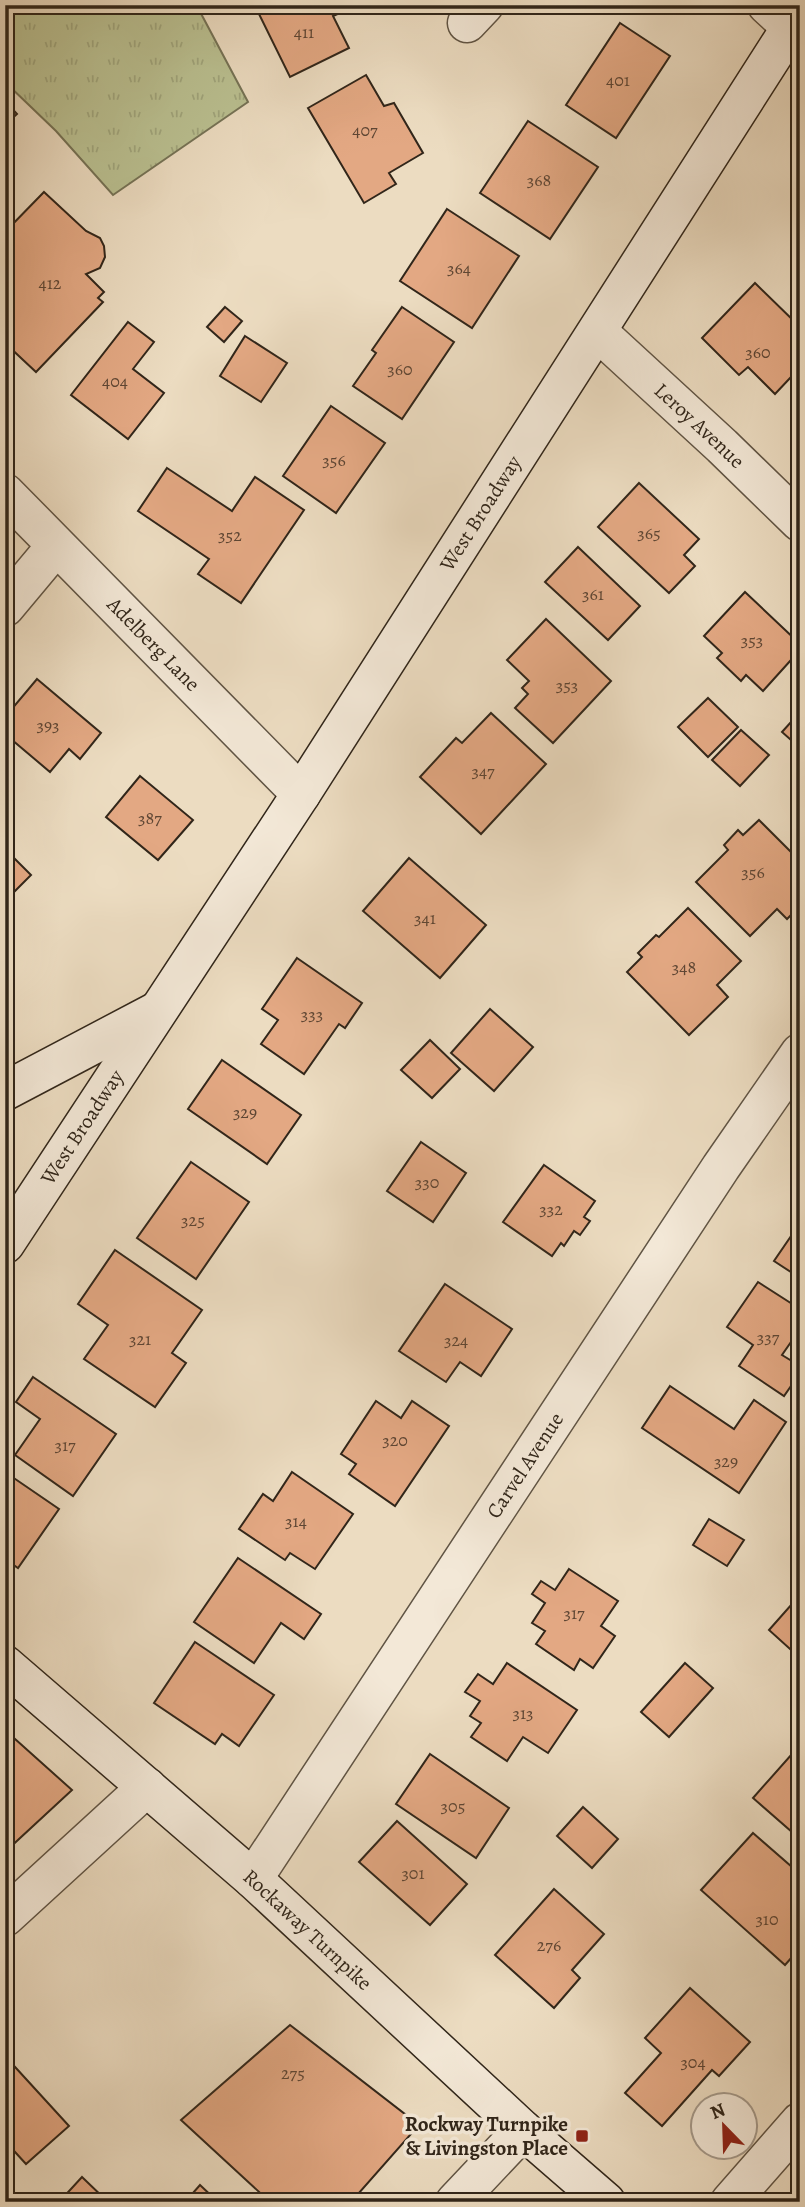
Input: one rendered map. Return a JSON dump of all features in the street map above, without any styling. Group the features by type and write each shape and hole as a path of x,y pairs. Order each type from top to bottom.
{"main road":[{"name":"West Broadway","path":"5,1244 301,794 598,332 786,15"},
{"name":"Leroy Avenue","path":"598,332 800,522"},
{"name":"Adelberg Lane","path":"5,493 301,794"},
{"path":"5,607 56,545"},
{"name":"West Broadway","path":"5,1091 159,1010"},
{"name":"Carvel Avenue","path":"253,1879 721,1167 800,1053"},
{"name":"Rockaway Turnpike","path":"5,1665 253,1879 523,2130 606,2202"},
{"path":"5,1917 147,1787"},
{"path":"730,2202 800,2122"},
{"path":"455,2202 523,2130"}],"green space":[{"path":"5,5 182,5 198,8 248,102 113,195 56,131 5,82"}],"building":[{"path":"266,5 342,5 342,12 333,16 349,48 290,77 258,12"},
{"path":"620,23 670,56 616,138 566,105"},
{"path":"366,75 384,106 394,103 423,153 389,173 396,184 364,203 308,108"},
{"path":"5,101 17,114 5,125"},
{"path":"528,121 598,167 550,239 480,193"},
{"path":"44,192 86,231 100,238 105,257 100,268 86,274 104,292 98,298 103,302 36,372 5,343 5,232"},
{"path":"447,209 519,256 472,328 400,281"},
{"path":"755,283 800,327 800,386 791,377 775,394 748,367 739,375 702,338"},
{"path":"225,307 242,321 224,342 207,327"},
{"path":"402,307 454,342 402,419 353,386 376,353 372,350"},
{"path":"128,322 154,342 133,369 164,393 128,439 71,395"},
{"path":"245,336 287,363 261,402 220,376"},
{"path":"331,406 385,443 336,513 283,476"},
{"path":"167,468 232,511 255,477 304,510 241,603 198,574 209,559 138,511"},
{"path":"639,483 699,539 684,555 695,566 669,593 598,527"},
{"path":"578,547 640,606 608,640 545,582"},
{"path":"745,592 800,644 800,650 763,691 746,675 741,681 717,658 722,653 704,636"},
{"path":"546,619 611,681 553,743 515,708 528,694 522,688 529,681 507,660"},
{"path":"37,679 101,733 80,759 69,749 50,772 5,734 5,717"},
{"path":"708,698 738,727 708,757 678,727"},
{"path":"800,712 800,748 782,732"},
{"path":"491,713 546,764 481,834 420,777 456,738 462,743"},
{"path":"741,730 769,755 740,786 712,760"},
{"path":"140,776 193,820 158,860 106,817"},
{"path":"759,820 800,861 800,906 787,919 777,909 750,936 696,882 728,850 724,845 738,830 743,835"},
{"path":"5,849 31,875 11,895 5,889"},
{"path":"409,858 486,925 440,978 363,911"},
{"path":"688,908 741,961 717,985 728,997 689,1035 627,972 642,957 638,953 656,935 659,937"},
{"path":"297,958 362,1003 345,1028 339,1024 304,1074 261,1044 278,1020 262,1009"},
{"path":"490,1009 533,1047 494,1091 451,1053"},
{"path":"430,1040 460,1069 432,1098 401,1070"},
{"path":"222,1060 301,1115 267,1164 188,1109"},
{"path":"421,1142 466,1173 433,1222 387,1191"},
{"path":"191,1162 249,1202 196,1279 137,1238"},
{"path":"544,1165 595,1201 584,1217 590,1221 580,1235 574,1231 564,1246 561,1243 552,1256 503,1222"},
{"path":"800,1223 800,1278 774,1261"},
{"path":"115,1250 202,1310 172,1353 186,1363 155,1407 84,1359 108,1325 78,1304"},
{"path":"758,1282 800,1309 800,1329 782,1355 800,1366 800,1373 784,1396 739,1366 753,1345 727,1327"},
{"path":"445,1284 512,1329 481,1376 460,1362 446,1382 399,1351"},
{"path":"33,1377 116,1434 73,1496 15,1455 40,1419 16,1402"},
{"path":"670,1386 734,1429 754,1400 786,1422 739,1493 642,1428"},
{"path":"376,1401 401,1418 412,1401 449,1426 395,1506 349,1474 356,1464 341,1454"},
{"path":"5,1472 59,1509 18,1568 5,1559"},
{"path":"292,1472 353,1514 315,1569 290,1553 285,1560 239,1529 263,1494 273,1501"},
{"path":"709,1519 744,1540 727,1566 693,1545"},
{"path":"238,1558 321,1614 304,1639 281,1623 254,1663 194,1622"},
{"path":"569,1569 618,1601 601,1626 615,1636 593,1668 580,1659 574,1670 536,1644 545,1631 532,1623 545,1603 532,1594 541,1581 555,1590"},
{"path":"792,1604 800,1612 800,1658 769,1630"},
{"path":"195,1642 274,1695 239,1746 222,1734 215,1744 154,1703"},
{"path":"507,1663 577,1710 548,1753 523,1737 507,1761 471,1737 481,1723 470,1716 480,1701 465,1692 478,1674 493,1684"},
{"path":"685,1663 713,1688 669,1737 641,1712"},
{"path":"5,1730 72,1790 6,1851 5,1850"},
{"path":"800,1745 800,1839 753,1798"},
{"path":"430,1754 509,1808 476,1858 396,1804"},
{"path":"583,1807 618,1839 592,1868 557,1836"},
{"path":"397,1821 467,1884 430,1925 359,1862"},
{"path":"753,1833 800,1874 800,1948 785,1965 701,1890"},
{"path":"554,1889 604,1934 572,1970 580,1978 554,2008 495,1955"},
{"path":"690,1988 750,2042 719,2076 712,2070 662,2126 625,2093 661,2053 645,2038"},
{"path":"290,2025 419,2125 351,2202 270,2202 181,2120"},
{"path":"5,2056 69,2126 26,2164 5,2141"},
{"path":"82,2177 108,2202 59,2202"},
{"path":"200,2185 218,2202 185,2202"}],"place":[{"name":"Rockway Turnpike & Livingston Place","path":"582,2136"}]}
